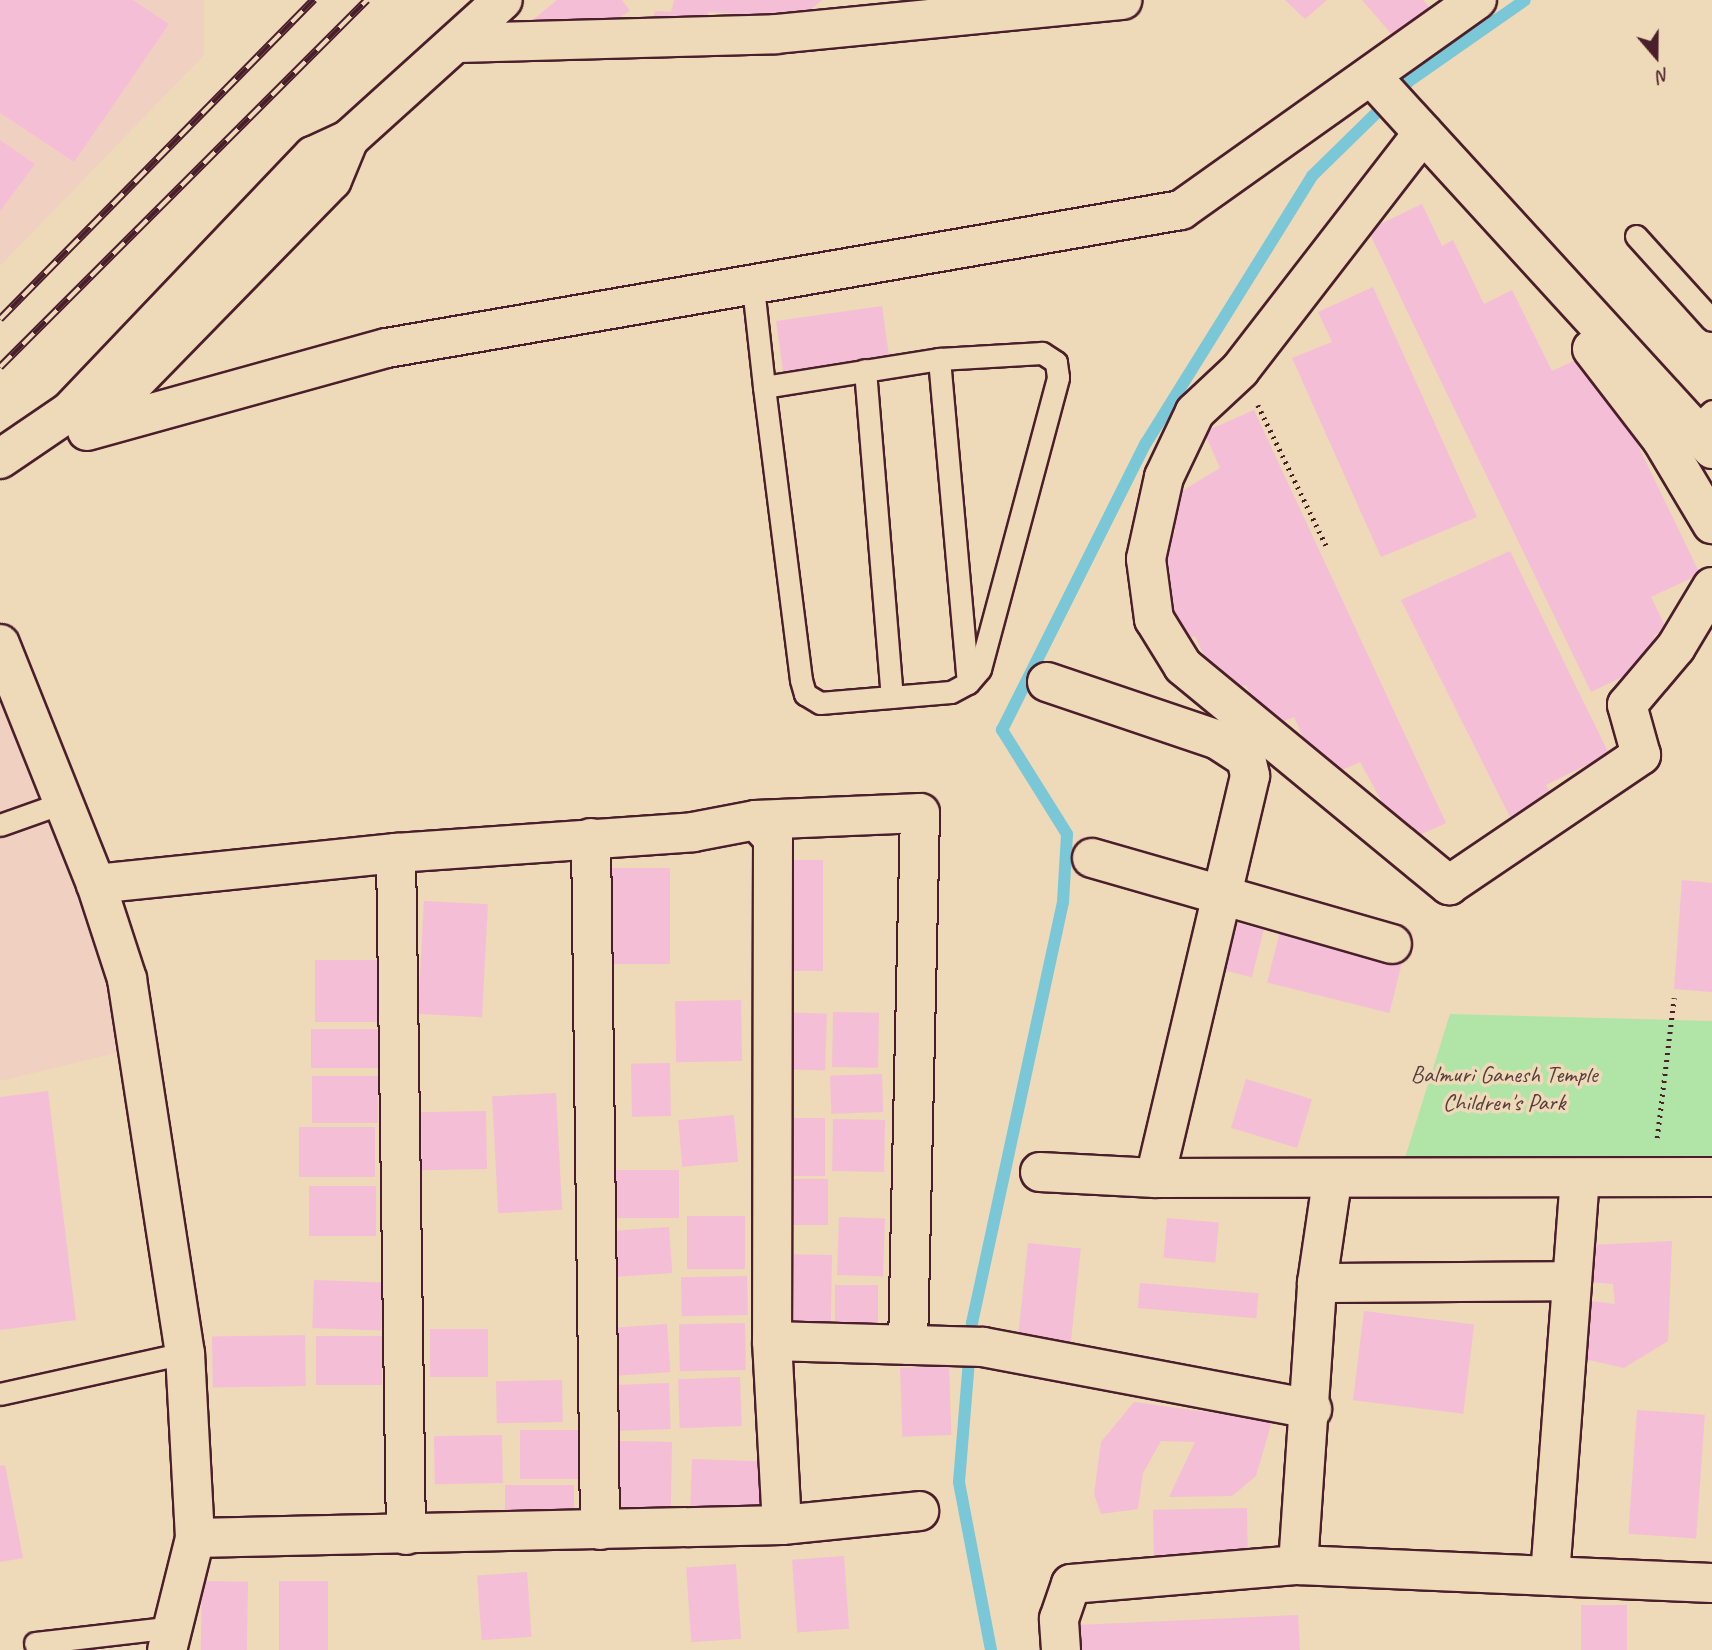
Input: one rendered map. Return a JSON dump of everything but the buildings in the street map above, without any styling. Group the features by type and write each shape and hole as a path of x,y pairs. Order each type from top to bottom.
{"street":[{"path":"0,458 69,412 313,156 349,139 460,43 503,0"},
{"path":"460,43 776,34 1122,0"},
{"path":"88,431 387,348 753,287 1181,210 1381,88 1477,0"},
{"path":"1381,88 1417,139 1641,386 1706,429"},
{"path":"0,483 51,459 88,431 332,180 349,139"},
{"path":"1417,139 1240,370 1195,412 1164,477 1146,559 1154,620 1183,666 1449,886 1641,755 1627,705 1676,647 1712,587"},
{"path":"1641,386 1712,524"},
{"path":"0,644 96,884 127,979 185,1353 195,1538 170,1638"},
{"path":"1047,682 1218,740 1246,758 1250,776 1156,1178"},
{"path":"96,884 396,853 693,832 756,820 920,813 908,1345"},
{"path":"756,820 773,838 772,1341 782,1525"},
{"path":"591,838 600,1530"},
{"path":"396,853 406,1535"},
{"path":"1092,858 1222,899 1392,944"},
{"path":"1040,1172 1156,1178 1332,1181 1712,1177"},
{"path":"1549,1576 1580,1178"},
{"path":"1298,1565 1312,1409 1317,1283 1332,1181"},
{"path":"1317,1283 1572,1281"},
{"path":"772,1341 967,1347 1312,1409"},
{"path":"195,1538 782,1525 919,1511"},
{"path":"1061,1650 1059,1619 1071,1584 1298,1565 1712,1583"}],"lane":[{"path":"1636,236 1712,320"},
{"path":"753,287 764,387 805,694 820,703 951,692 968,683 980,668 1058,377 1056,362 1042,353 939,359 764,387"},
{"path":"939,359 968,683"},
{"path":"865,370 892,697"},
{"path":"0,825 62,803"},
{"path":"0,1394 185,1353"},
{"path":"35,1643 170,1638"}],"path":[{"path":"1240,370 1328,549"},
{"path":"1653,1177 1674,998"}],"shaded area":[{"path":"0,0 204,0 204,55 0,266"},
{"path":"0,654 133,1049 0,1081"}],"green space":[{"name":"Balmuri Ganesh Temple Children's Park","path":"1450,1014 1712,1021 1712,1159 1404,1161"}],"waterway":[{"path":"991,1650 959,1482 972,1323 1063,902 1067,834 1002,730 1146,443 1312,176 1409,81 1525,0"}],"railway":[{"path":"0,319 314,0"},
{"path":"0,367 367,0"}]}
